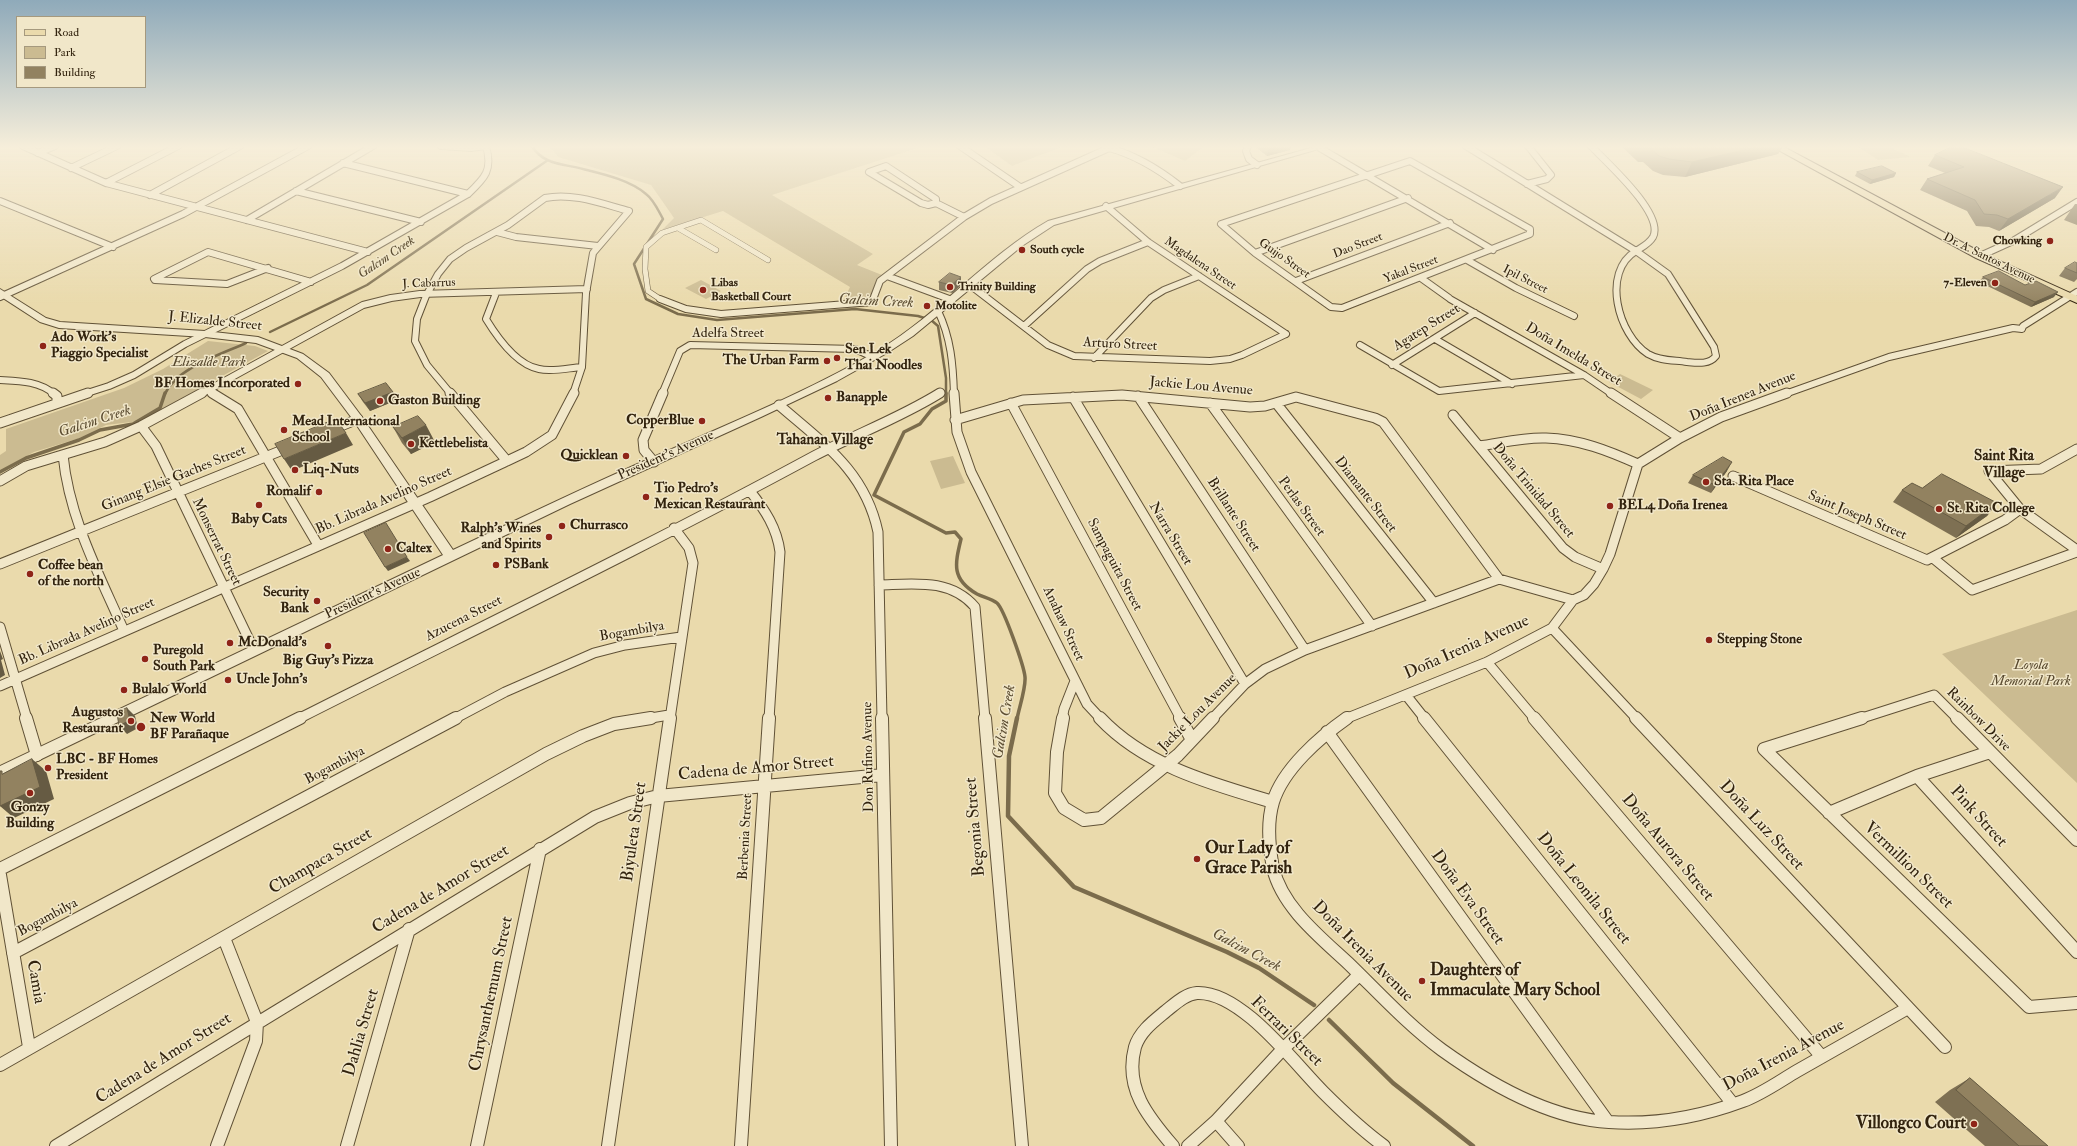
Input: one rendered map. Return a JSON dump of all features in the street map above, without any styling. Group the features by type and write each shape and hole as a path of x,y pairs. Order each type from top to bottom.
{"main road":[{"name":"Dr. A. Santos Avenue","path":"1879,199 1985,254 2075,295"},
{"name":"Dr. A. Santos Avenue","path":"1888,199 1985,254"}],"street":[{"path":"168,199 368,252"},
{"path":"2,295 113,247 211,199"},
{"path":"247,220 282,199"},
{"path":"330,199 421,222"},
{"path":"0,423 57,402 109,386 134,375 205,334 368,252 459,199"},
{"name":"Bb. Librada Avelino Street","path":"497,232 547,199"},
{"name":"Bb. Librada Avelino Street","path":"0,686 508,461 540,444 552,435 574,392 582,367 587,288 593,253 629,211 578,199"},
{"path":"915,199 927,205 936,203 964,217"},
{"path":"768,260 701,220 662,233 646,247 645,276 648,291 660,299 686,309 712,314 872,302 880,281 964,217 997,199"},
{"name":"President's Avenue","path":"0,773 451,556 779,405 874,357 935,314 1018,243 1035,232 1051,223 1130,199"},
{"name":"Guijo Street","path":"1295,199 1222,224 1255,253 1331,307 1337,308"},
{"path":"1255,253 1404,199"},
{"path":"1410,199 1492,250"},
{"name":"Yakal Street","path":"1337,308 1342,308 1467,260 1531,232 1530,229 1478,199"},
{"path":"1552,199 1636,251 1659,266 1668,274 1714,347 1716,352 1715,357 1704,362 1670,361 1652,356 1644,352 1632,339 1624,324 1620,313 1618,293 1621,264 1624,258 1636,251 1643,248 1653,237 1654,221 1640,199"},
{"path":"0,201 113,247"},
{"path":"1985,254 2014,240 2077,202"},
{"name":"Magdalena Street","path":"1106,206 1148,242 1286,334"},
{"name":"Dao Street","path":"1296,282 1450,223"},
{"path":"678,228 716,250"},
{"path":"508,461 427,365 419,353 414,339 414,329 427,294 446,263 452,257 497,232 516,237 598,246"},
{"path":"1024,326 1087,269 1100,261 1148,242"},
{"path":"268,268 227,284 154,280 208,252 268,268 310,282"},
{"name":"Ipil Street","path":"1467,260 1503,281 1574,316"},
{"path":"887,276 952,300"},
{"path":"1094,358 1151,298 1199,276"},
{"name":"Doña Imelda Street","path":"1421,278 1449,298 1584,375 1680,438"},
{"name":"Arturo Street","path":"970,285 1048,345 1074,356 1094,358 1210,361 1230,359 1286,334"},
{"name":"J. Cabarrus","path":"0,481 26,466 105,442 141,426 285,349 363,305 395,296 496,293 587,288"},
{"path":"496,293 488,309 486,319 519,361 530,368 541,370 582,367"},
{"name":"J. Elizalde Street","path":"2,295 43,320 59,325 205,334 258,340 285,349 312,364 325,375 358,419 451,556"},
{"name":"Doña Irenea Avenue","path":"1638,464 1680,438 1721,417 1862,365 1889,357 2013,328 2022,329 2023,326 2075,295"},
{"name":"Agatep Street","path":"1392,365 1475,313"},
{"path":"935,314 950,336 953,355 955,420"},
{"path":"1435,339 1512,384"},
{"name":"Adelfa Street","path":"654,462 644,450 643,440 680,351 683,348 690,345 855,349 874,357"},
{"path":"1360,345 1392,365 1439,390 1512,384 1584,375"},
{"path":"0,380 29,382 49,388 57,396 57,402"},
{"path":"208,390 238,409 318,545"},
{"name":"Azucena Street","path":"0,869 750,491 828,449 912,410 940,393"},
{"name":"Jackie Lou Avenue","path":"955,420 1023,400 1073,397 1138,396 1250,407 1276,403 1296,397 1375,418 1383,422 1499,579 1280,660 1245,684 1165,766 1101,818 1084,820 1064,808 1055,793 1058,752 1064,710 1069,692 1075,681"},
{"name":"Brillante Street","path":"1138,396 1305,650"},
{"name":"Narra Street","path":"1073,397 1245,684"},
{"name":"Sampaguita Street","path":"1011,403 1192,740"},
{"name":"Perlas Street","path":"1210,403 1372,626"},
{"name":"Diamante Street","path":"1276,403 1434,603"},
{"name":"Don Rufino Avenue","path":"779,405 828,449 851,473 865,492 873,508 878,532 891,1146"},
{"name":"Doña Trinidad Street","path":"1453,415 1563,548 1575,557 1603,569"},
{"path":"322,434 358,419"},
{"name":"Anahaw Street","path":"955,420 957,435 971,472 1027,581 1087,704 1103,722 1126,740 1165,766 1210,783 1273,802"},
{"name":"Monserrat Street","path":"141,426 153,440 254,650"},
{"path":"1479,446 1524,439 1547,438 1601,448 1638,464 1610,554 1594,584 1584,595 1573,600 1499,579"},
{"name":"Ginang Elsie Gaches Street","path":"0,564 301,442"},
{"path":"2077,449 2041,469 1989,471 2020,509 2077,551"},
{"path":"63,455 63,472 82,531 124,631"},
{"name":"Saint Joseph Street","path":"1733,476 1930,559 1972,590 2077,551"},
{"name":"Berbenia Street","path":"741,1146 763,786 780,552 779,538 773,524 764,507 750,491"},
{"path":"1930,559 2005,520 2020,509"},
{"name":"Biyuleta Street","path":"608,1146 693,563 689,548 674,528"},
{"name":"Begonia Street","path":"879,585 923,584 944,587 962,594 971,600 975,607 1022,1146"},
{"name":"Doña Irenia Avenue","path":"1573,600 1552,628 1487,662 1348,717 1327,732 1289,771 1273,802 1270,823 1270,850 1274,871 1286,897 1311,928 1359,975 1441,1049 1482,1075 1522,1097 1562,1114 1608,1122 1668,1121 1707,1113 1746,1100 1908,1008"},
{"name":"Doña Luz Street","path":"1552,628 1945,1047"},
{"path":"1,632 37,755"},
{"name":"Bogambilya","path":"13,953 505,692 594,653 625,645 681,637"},
{"name":"Doña Aurora Street","path":"1487,662 1822,1057"},
{"name":"Doña Leonila Street","path":"1406,695 1733,1104"},
{"name":"Rainbow Drive","path":"1764,749 1934,695 2077,840"},
{"name":"Champaca Street","path":"0,1065 29,1047 224,938 546,754 583,736 614,724 670,715"},
{"name":"Doña Eva Street","path":"1327,732 1608,1122"},
{"name":"Vermillion Street","path":"1764,749 2029,1007 2077,1003"},
{"path":"1829,813 1917,776 1990,752"},
{"name":"Cadena de Amor Street","path":"56,1146 540,849 595,817 630,803 658,796 883,775"},
{"name":"Pink Street","path":"1917,776 2077,952"},
{"name":"Chrysanthemum Street","path":"477,1146 540,849"},
{"name":"Camia","path":"0,875 29,1047"},
{"name":"Dahlia Street","path":"347,1146 409,929"},
{"path":"217,1146 256,1041 257,1022 224,938"},
{"path":"1188,1146 1216,1121 1282,1050 1359,975"},
{"name":"Ferrari Street","path":"1172,1146 1140,1104 1133,1091 1131,1075 1135,1046 1145,1027 1188,994 1201,992 1215,995 1243,1012 1260,1026 1360,1128 1384,1146"},
{"path":"1216,1121 1238,1146"}],"green space":[{"path":"661,199 780,199 873,254 857,265 882,275 868,307 840,308 850,287 723,211 662,230 674,218"},
{"name":"Libas Basketball Court","path":"701,280 721,291 706,299 685,288"},
{"name":"Elizalde Park","path":"208,341 255,346 268,351 140,421 106,425 80,438 34,452 0,471 0,455 6,451 6,429 124,388 163,369"},
{"path":"1620,374 1653,390 1641,399 1609,382"},
{"path":"953,456 965,483 941,489 930,461"},
{"name":"Loyola Memorial Park","path":"2077,610 2077,783 1942,654"}],"building":[{"path":"1974,199 2042,199 2008,219 1997,215 1984,214"},
{"path":"2075,262 2077,263 2077,273 2065,268"},
{"path":"1999,271 2025,285 2036,281 2058,292 2035,302 1983,277"},
{"path":"950,273 961,277 951,285 939,282"},
{"path":"386,383 393,392 365,403 358,394"},
{"path":"418,416 426,425 402,438 393,427"},
{"path":"336,419 346,433 284,459 275,444"},
{"path":"1723,457 1732,462 1715,485 1693,475"},
{"path":"1942,474 1997,503 1966,526 1902,490 1912,483 1922,488"},
{"name":"Caltex","path":"386,523 407,557 385,567 364,533"},
{"path":"127,708 130,720 119,726 117,713"},
{"path":"32,759 40,787 0,806 0,771 2,771 2,774"},
{"path":"1970,1078 2048,1146 2019,1146 1956,1090"}],"waterway":[{"name":"Galcim Creek","path":"270,332 367,285 491,199"},
{"name":"Galcim Creek","path":"652,199 663,219 634,264 646,299 678,314 717,320 855,309 918,316 931,320 938,326 946,378 946,401 932,409 920,424 904,432 874,495 946,533 955,532 961,539 957,556 957,570 959,577 963,583 977,594 993,600 1000,607 1009,626 1021,662 1025,682 1017,719"},
{"name":"Galcim Creek","path":"165,394 171,385 189,369 246,343"},
{"name":"Galcim Creek","path":"0,472 26,458 79,440 100,430 133,424 160,408 165,393"},
{"name":"Galcim Creek","path":"1017,718 1009,756 1008,816 1074,887 1227,952 1259,968 1314,1005"},
{"name":"Galcim Creek","path":"1329,1020 1393,1083 1473,1146"}],"place":[{"name":"Chowking","path":"2050,241"},
{"name":"South cycle","path":"1022,250"},
{"name":"7-Eleven","path":"1995,283"},
{"name":"Trinity Building","path":"950,287"},
{"name":"Libas Basketball Court","path":"703,290"},
{"name":"Motolite","path":"927,306"},
{"name":"Ado Work's Piaggio Specialist","path":"43,346"},
{"name":"Sen Lek Thai Noodles","path":"837,358"},
{"name":"The Urban Farm","path":"827,361"},
{"name":"BF Homes Incorporated","path":"298,384"},
{"name":"Banapple","path":"828,398"},
{"name":"Gaston Building","path":"380,401"},
{"name":"CopperBlue","path":"702,421"},
{"name":"Mead International School","path":"284,430"},
{"name":"Kettlebelista","path":"411,444"},
{"name":"Quicklean","path":"626,456"},
{"name":"Liq-Nuts","path":"295,470"},
{"name":"Sta. Rita Place","path":"1706,482"},
{"name":"Romalif","path":"319,492"},
{"name":"Tio Pedro's Mexican Restaurant","path":"646,497"},
{"name":"Baby Cats","path":"259,505"},
{"name":"BEL4 Doña Irenea","path":"1610,506"},
{"name":"St. Rita College","path":"1939,509"},
{"name":"Churrasco","path":"562,526"},
{"name":"Ralph's Wines and Spirits","path":"549,537"},
{"name":"Caltex","path":"388,549"},
{"name":"PSBank","path":"496,565"},
{"name":"Coffee bean of the north","path":"30,574"},
{"name":"Security Bank","path":"317,601"},
{"name":"Stepping Stone","path":"1709,640"},
{"name":"McDonald's","path":"230,643"},
{"name":"Big Guy's Pizza","path":"328,646"},
{"name":"Puregold South Park","path":"145,659"},
{"name":"Uncle John's","path":"228,680"},
{"name":"Bulalo World","path":"124,690"},
{"name":"Augustos Restaurant","path":"131,721"},
{"name":"New World BF Parañaque","path":"141,727"},
{"name":"LBC - BF Homes President","path":"48,768"},
{"name":"Gonzy Building","path":"30,793"},
{"name":"Our Lady of Grace Parish","path":"1197,859"},
{"name":"Daughters of Immaculate Mary School","path":"1422,981"},
{"name":"Villongco Court","path":"1974,1124"}],"district":[{"name":"Tahanan Village","path":"825,441"},
{"name":"Saint Rita Village","path":"2004,466"}]}
